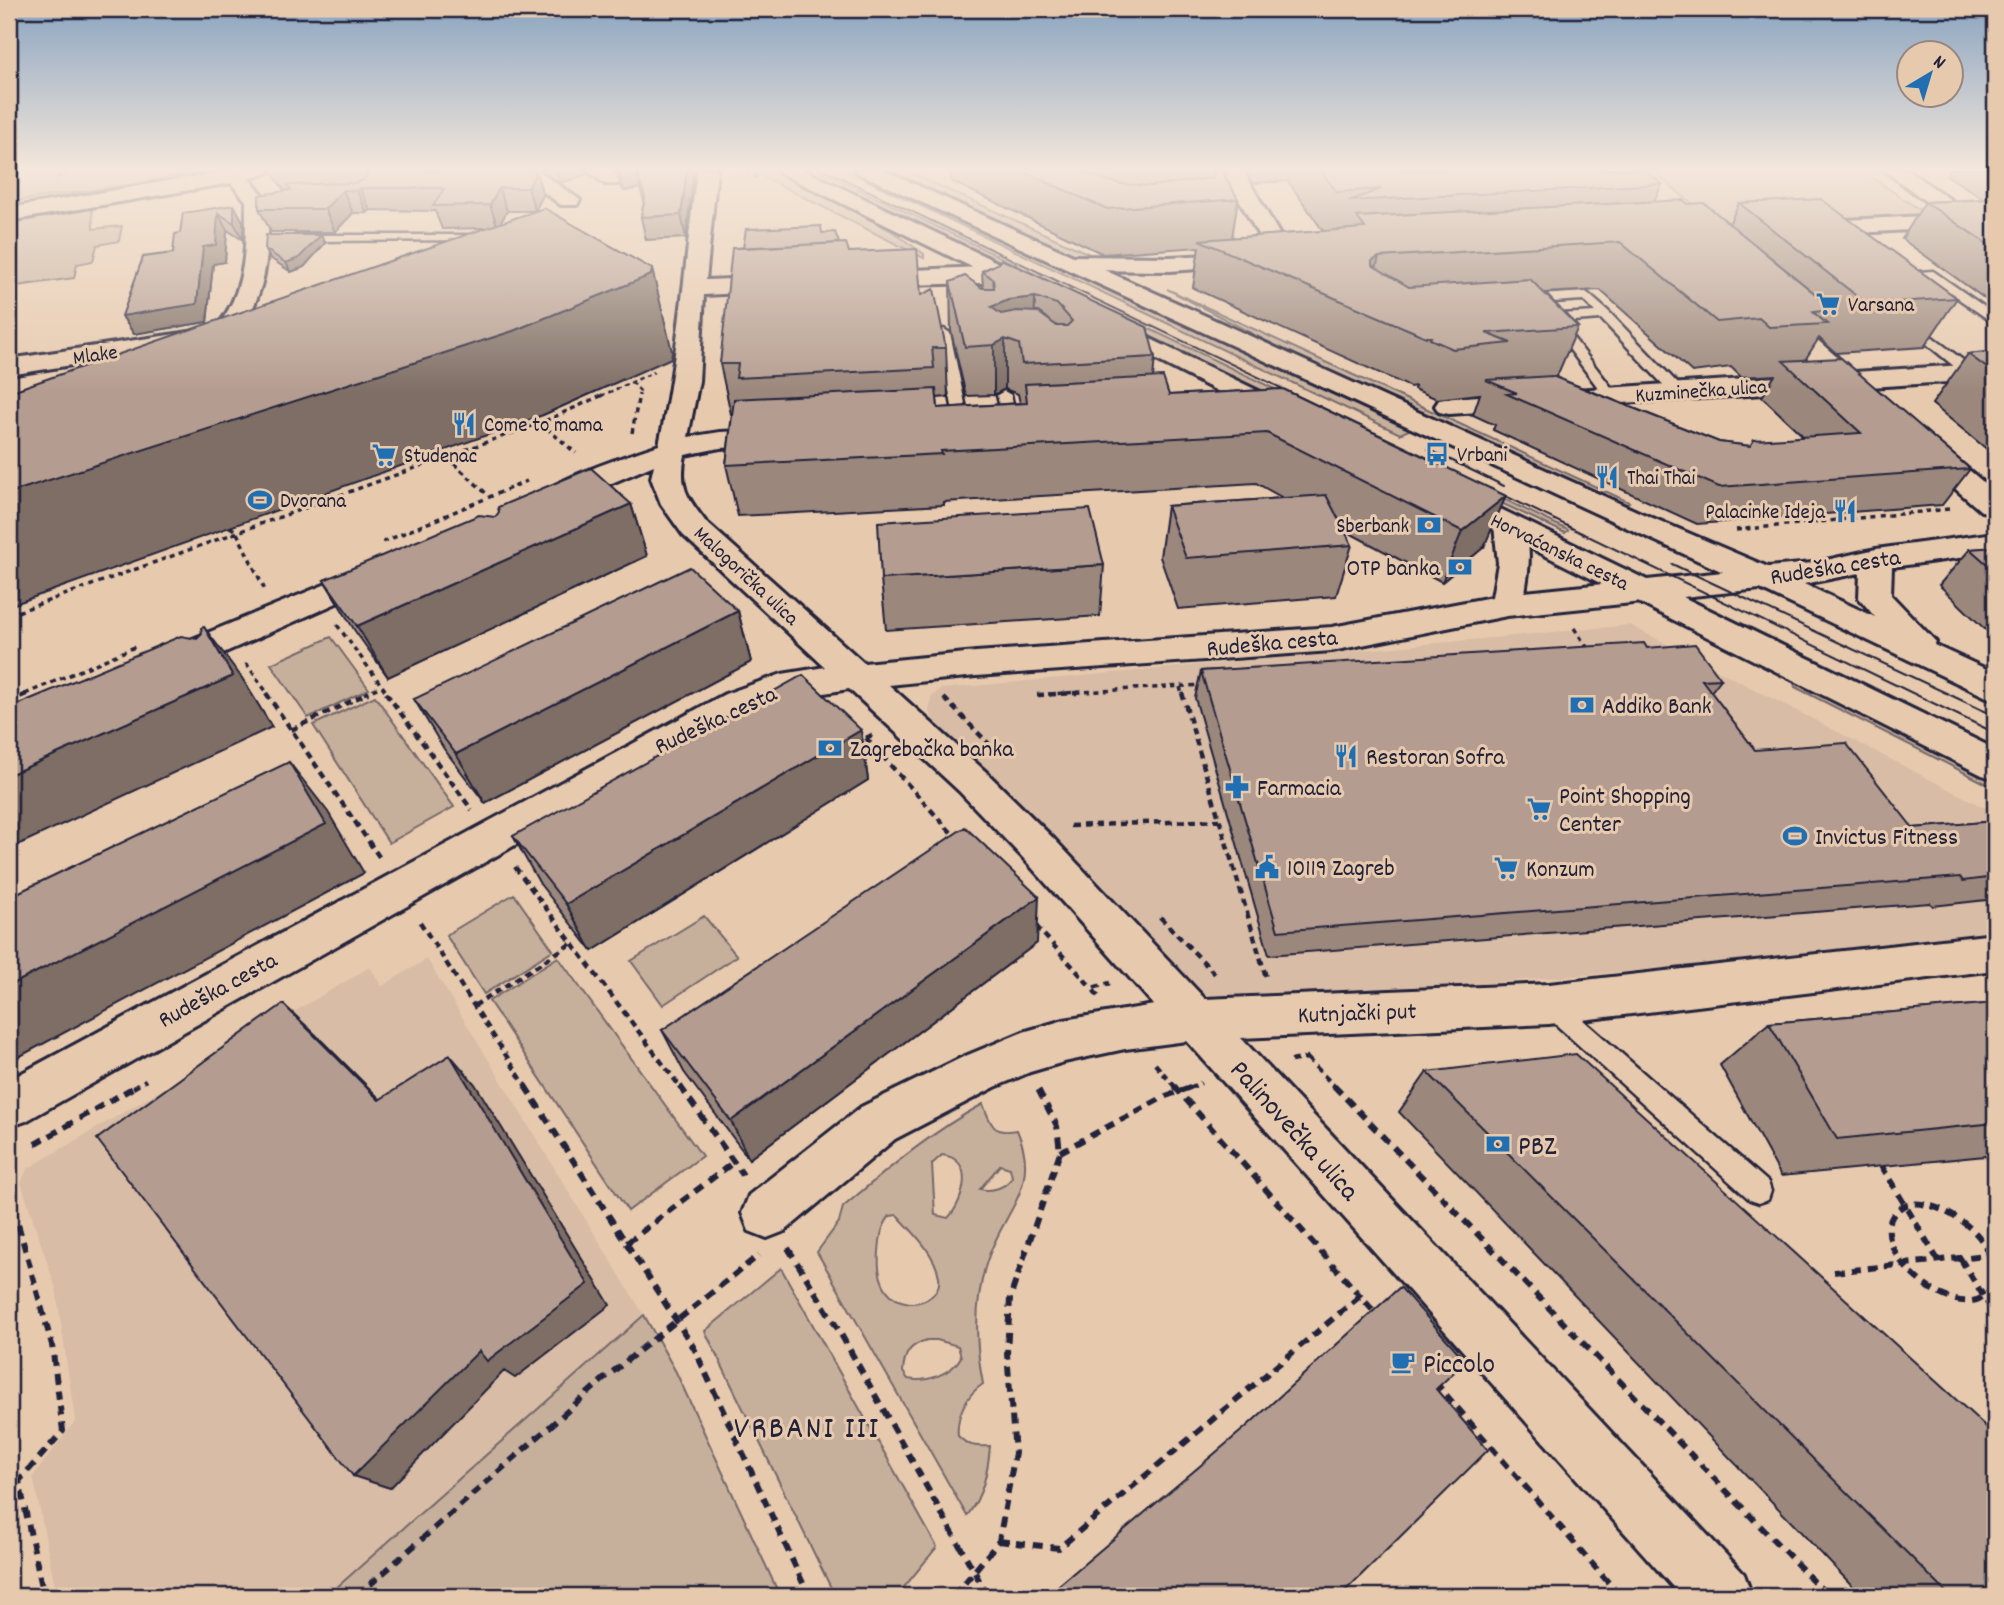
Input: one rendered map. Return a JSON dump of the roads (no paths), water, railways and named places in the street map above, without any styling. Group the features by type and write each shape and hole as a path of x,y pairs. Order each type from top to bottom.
{"street":[{"path":"186,369 222,335 243,306 261,244"},
{"name":"Malogorička ulica","path":"699,244 686,381 670,452 667,486 694,528 857,676"},
{"path":"904,277 925,270 931,263 933,253 930,244"},
{"path":"942,244 1061,302"},
{"path":"1030,244 1630,520 1762,577 1995,688"},
{"path":"1273,244 1282,258"},
{"path":"1072,263 1170,264 1310,257"},
{"path":"1161,304 1156,281 1158,274 1170,264"},
{"path":"838,281 981,274 1011,277"},
{"path":"693,288 798,283"},
{"path":"1755,299 1871,401"},
{"path":"1086,314 1309,426"},
{"name":"Mlake","path":"9,367 222,335"},
{"name":"Kuzminečka ulica","path":"1449,407 1983,372"},
{"path":"934,429 1024,424"},
{"path":"1901,427 1992,505"},
{"path":"531,506 607,473 670,452 713,441 802,436"},
{"name":"Horvaćanska cesta","path":"1422,482 1995,765"},
{"path":"1507,605 1514,563 1509,526"},
{"name":"Rudeška cesta","path":"9,1105 738,703 782,687 857,676 1332,639 1507,605 1813,573 1876,559 1995,543"},
{"path":"1876,559 1875,598 1938,661"},
{"path":"143,674 212,660 279,615 406,561"},
{"name":"Palinovečka ulica","path":"857,676 972,781 1040,850 1723,1596"},
{"name":"Kutnjački put","path":"764,1233 878,1123 979,1072 1023,1053 1064,1041 1125,1029 1196,1020 1549,1004 1995,952"}],"lane":[{"path":"1894,277 1933,275 1995,320"},
{"path":"1509,301 1586,296 1677,391"},
{"path":"1535,299 1631,421"},
{"path":"1897,313 1983,372"},
{"path":"1526,320 1605,315"},
{"path":"944,333 963,427"},
{"path":"1004,395 1024,424"},
{"path":"1549,1004 1759,1191"}],"tram line":[{"path":"980,244 1436,462"},
{"path":"1428,449 1504,486"},
{"path":"1489,488 1995,733"},
{"path":"1672,564 1995,716"}],"place":[{"name":"Varsana","path":"1828,304"},
{"name":"Come to mama","path":"464,424"},
{"name":"Vrbani","path":"1437,454"},
{"name":"Studenac","path":"384,455"},
{"name":"Thai Thai","path":"1607,477"},
{"name":"Dvorana","path":"260,500"},
{"name":"Palacinke Ideja","path":"1845,511"},
{"name":"Sberbank","path":"1429,525"},
{"name":"OTP banka","path":"1460,567"},
{"name":"Addiko Bank","path":"1582,705"},
{"name":"Zagrebačka banka","path":"830,748"},
{"name":"Restoran Sofra","path":"1346,756"},
{"name":"Farmacia","path":"1237,787"},
{"name":"Point Shopping Center","path":"1539,809"},
{"name":"Invictus Fitness","path":"1795,836"},
{"name":"10119 Zagreb","path":"1267,867"},
{"name":"Konzum","path":"1506,868"},
{"name":"PBZ","path":"1498,1144"},
{"name":"Piccolo","path":"1403,1362"}],"district":[{"name":"VRBANI III","path":"807,1426"}]}
